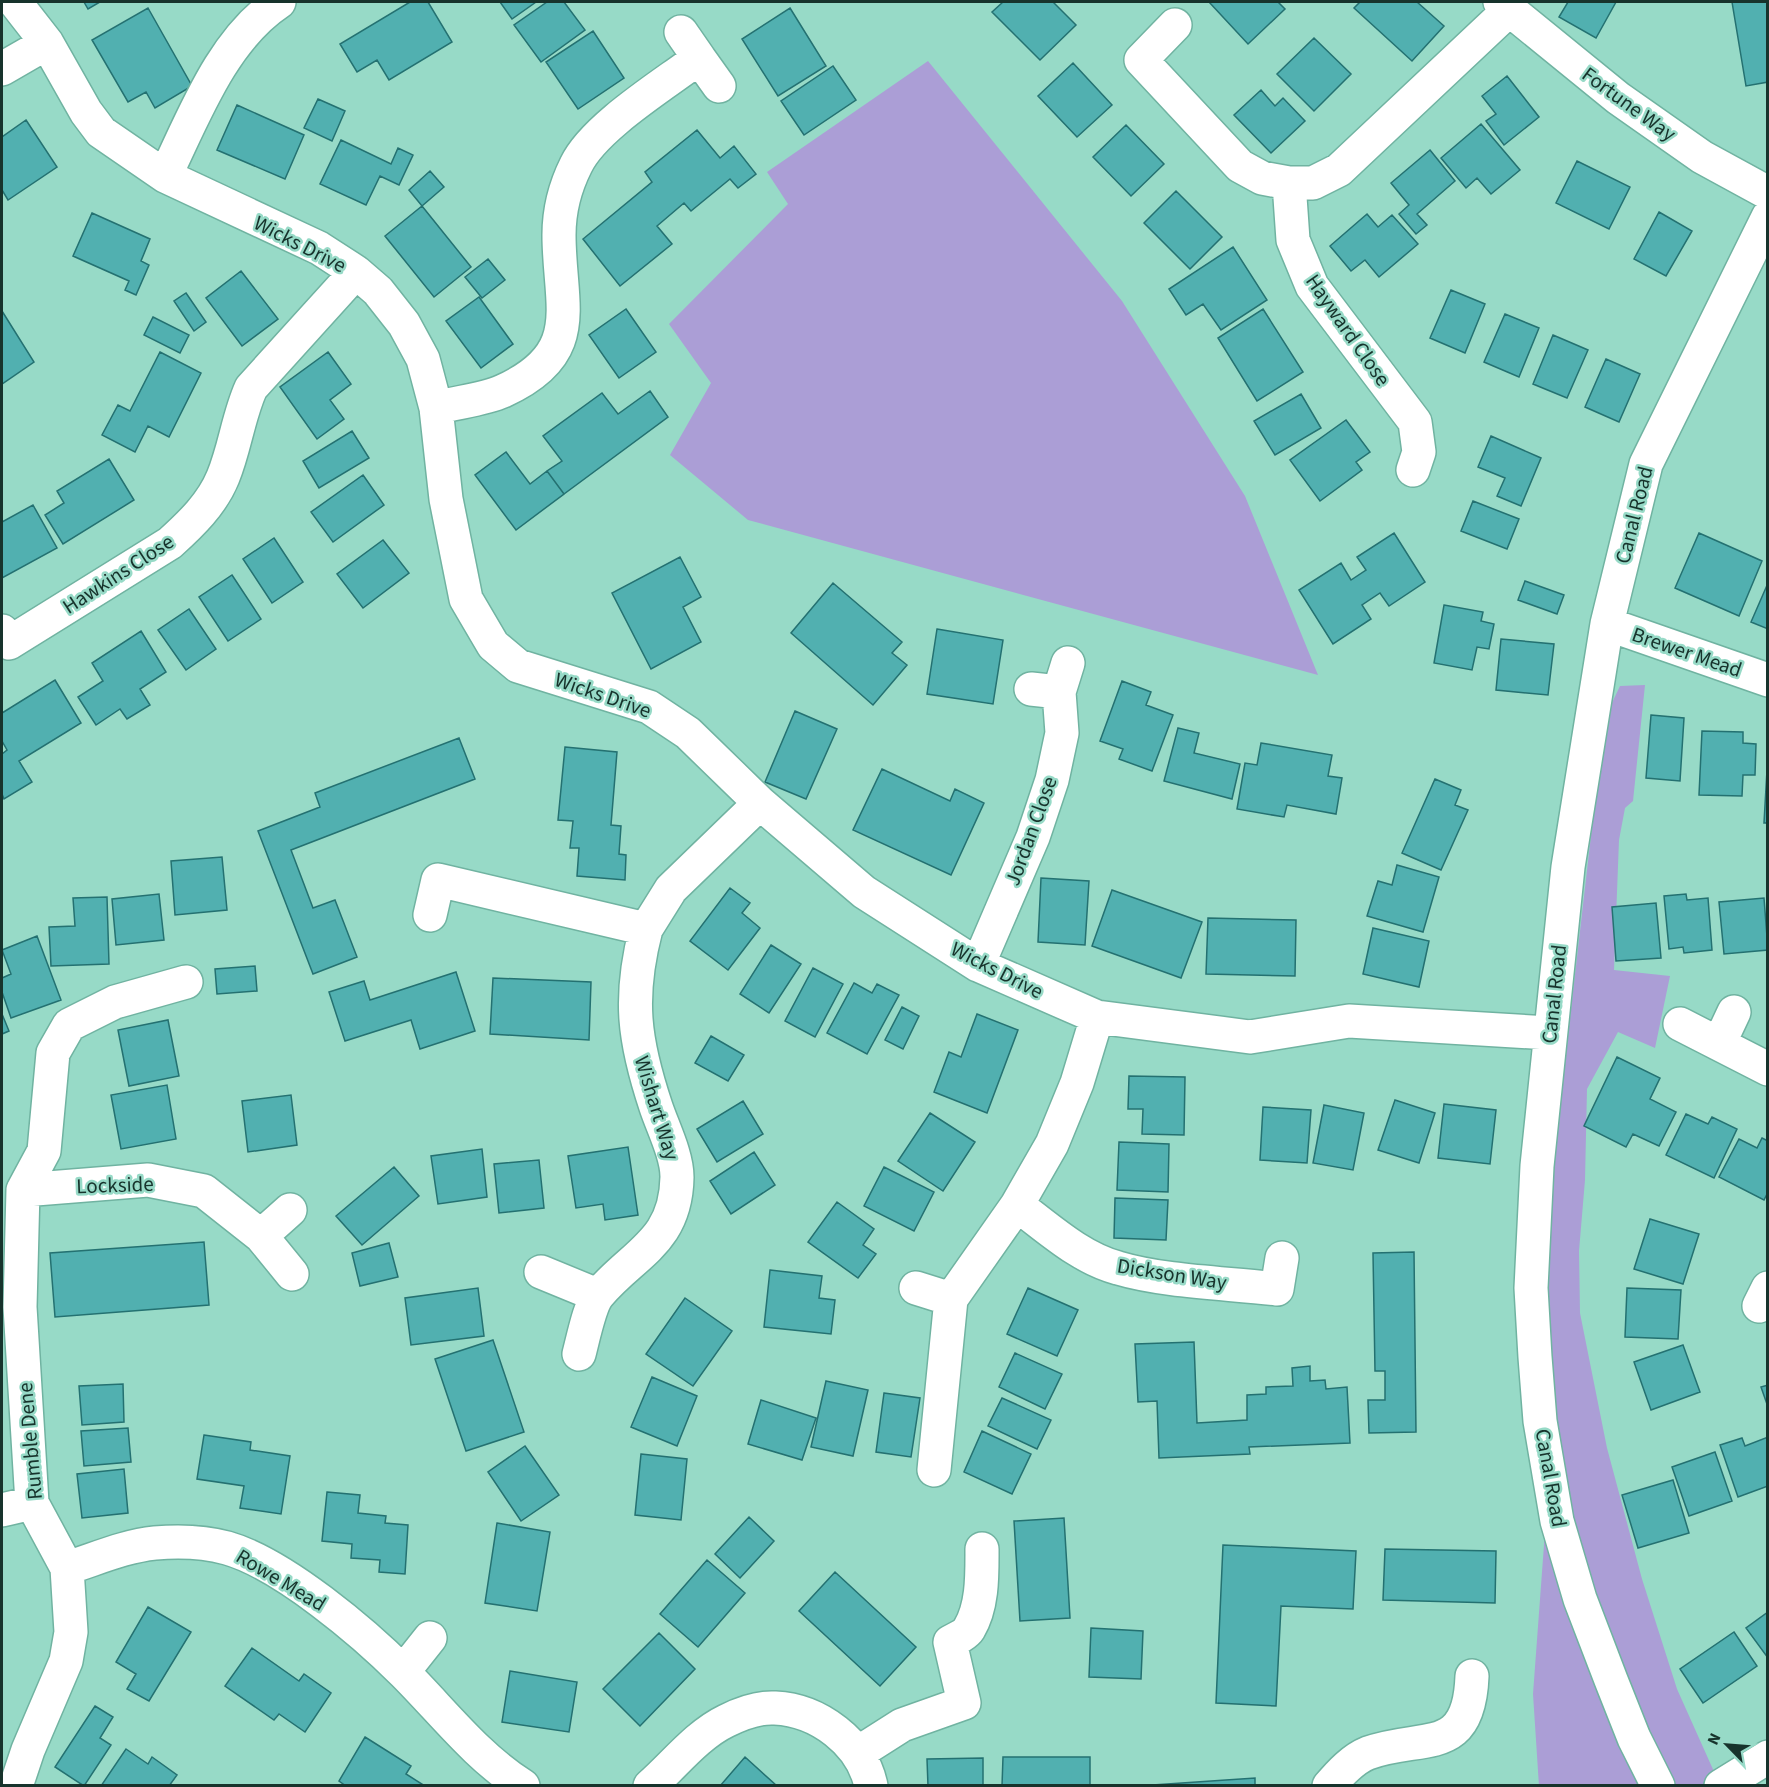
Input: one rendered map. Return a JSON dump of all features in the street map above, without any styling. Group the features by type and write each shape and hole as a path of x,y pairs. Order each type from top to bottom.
{"street":[{"name":"Wicks Drive","path":"15,2 47,43 86,112 101,132 165,176 319,248 356,272 378,291 404,324 423,358 436,408 446,499 466,598 493,645 518,666 649,707 688,733 760,803 864,892 978,965 1097,1017 1250,1037 1349,1021 1550,1034"},
{"path":"165,176 201,102 229,57 247,30 279,2"},
{"path":"1175,25 1141,60 1240,166 1262,178 1289,183 1313,183 1339,171 1505,6"},
{"name":"Fortune Way","path":"1505,6 1618,99 1702,157 1767,193"},
{"path":"2,69 47,43"},
{"path":"436,408 501,392 534,374 551,353 562,329 565,306 559,235 561,209 577,162 591,143 690,45 719,86"},
{"name":"Hayward Close","path":"1289,183 1293,240 1312,286 1414,422 1419,452 1413,470"},
{"name":"Canal Road","path":"1658,1785 1634,1738 1580,1599 1557,1521 1540,1421 1531,1288 1537,1166 1568,867 1607,624 1646,464 1767,218"},
{"name":"Hawkins Close","path":"2,631 9,643 171,543 193,522 210,501 223,479 242,409 251,388 356,272"},
{"name":"Brewer Mead","path":"1607,624 1767,680"},
{"name":"Jordan Close","path":"978,965 1033,837 1052,780 1062,732 1053,682"},
{"name":"Wishart Way","path":"597,1295 637,1261 661,1234 672,1206 677,1176 638,1044 633,1002 637,962 646,929 671,889 760,803"},
{"path":"430,915 438,880 646,929"},
{"name":"Rumble Dene","path":"16,1785 28,1750 66,1661 71,1632 68,1568 17,1506 23,1190 44,1151 53,1053 69,1025 115,1002 186,982"},
{"path":"1719,1044 1734,1012"},
{"path":"934,1470 950,1313 1052,1144 1077,1083 1097,1017"},
{"path":"1680,1024 1767,1069"},
{"name":"Lockside","path":"23,1190 147,1180 204,1191 261,1236 292,1274"},
{"name":"Dickson Way","path":"1017,1205 1059,1237 1092,1257 1118,1268 1277,1289 1281,1258"},
{"path":"261,1236 290,1210"},
{"path":"541,1272 597,1295 579,1354"},
{"path":"916,1288 950,1313"},
{"name":"Rowe Mead","path":"68,1568 154,1543 190,1542 228,1548 254,1560 322,1601 403,1672 498,1770 523,1785"},
{"path":"858,1753 902,1725 964,1703 950,1642 968,1630 977,1608 982,1579 982,1549"},
{"path":"403,1672 430,1638"},
{"path":"1329,1785 1339,1773 1366,1754 1425,1743 1447,1735 1458,1726 1467,1712 1471,1698 1472,1676"},
{"path":"650,1785 703,1737 725,1721 748,1712 774,1708 799,1713 824,1723 842,1736 858,1753 871,1785"},
{"path":"1721,1785 1767,1757"}],"shaded area":[{"path":"928,61 1122,301 1245,496 1318,675 748,520 670,455 711,383 669,324 788,204 767,172"},
{"path":"1645,685 1633,801 1625,808 1619,840 1614,970 1670,976 1655,1048 1618,1032 1587,1089 1585,1180 1579,1251 1580,1313 1607,1448 1642,1579 1677,1689 1720,1785 1539,1786 1533,1694 1544,1545 1551,1184 1599,766 1611,705 1620,686"}],"building":[{"path":"84,2 100,2 88,9"},
{"path":"410,2 428,2 452,42 389,80 377,60 357,72 340,44"},
{"path":"500,2 536,2 512,19"},
{"path":"547,2 564,2 585,30 541,62 514,25"},
{"path":"1003,2 1053,2 1076,25 1040,60 992,12"},
{"path":"1209,2 1278,2 1285,9 1248,44"},
{"path":"1360,2 1417,2 1444,26 1412,61 1354,8"},
{"path":"1568,2 1616,2 1596,38 1559,17"},
{"path":"1732,2 1768,2 1768,82 1746,86"},
{"path":"148,8 192,86 155,108 146,92 128,102 92,40"},
{"path":"790,8 826,66 778,96 742,39"},
{"path":"593,31 624,78 578,109 546,62"},
{"path":"1314,38 1351,74 1314,111 1277,74"},
{"path":"1073,63 1112,105 1077,137 1038,96"},
{"path":"833,66 856,100 804,135 781,101"},
{"path":"1507,76 1539,117 1504,145 1486,121 1496,114 1482,96"},
{"path":"1261,90 1275,106 1283,98 1305,121 1271,153 1234,115"},
{"path":"318,99 345,111 332,141 304,128"},
{"path":"237,105 304,135 285,179 217,150"},
{"path":"26,120 57,167 8,200 2,190 2,137"},
{"path":"1481,124 1520,170 1491,194 1477,178 1466,188 1441,158"},
{"path":"1126,125 1164,164 1131,196 1093,157"},
{"path":"697,130 720,158 734,146 756,174 738,188 730,179 691,211 684,203 657,226 672,244 620,286 583,239 652,182 645,172"},
{"path":"341,140 391,164 398,148 413,155 399,185 380,176 366,205 320,184"},
{"path":"1430,150 1455,181 1417,214 1427,225 1416,234 1399,214 1409,205 1391,183"},
{"path":"1577,161 1630,187 1609,229 1556,203"},
{"path":"430,171 444,187 422,206 409,190"},
{"path":"1176,191 1222,237 1190,269 1144,223"},
{"path":"422,206 471,267 434,297 385,236"},
{"path":"1659,212 1692,231 1666,276 1634,259"},
{"path":"92,213 150,239 141,261 149,265 136,295 125,290 129,281 73,256"},
{"path":"1367,214 1378,227 1392,215 1418,244 1379,277 1365,260 1351,271 1330,246"},
{"path":"1233,247 1267,300 1221,330 1203,304 1186,315 1169,289"},
{"path":"488,259 505,280 482,298 465,277"},
{"path":"241,271 278,319 242,346 206,298"},
{"path":"1451,290 1485,304 1465,353 1430,338"},
{"path":"186,293 206,322 194,331 174,301"},
{"path":"479,297 513,344 481,368 446,321"},
{"path":"626,309 656,352 619,378 589,335"},
{"path":"1263,309 1303,372 1257,401 1218,338"},
{"path":"2,311 34,362 2,384"},
{"path":"1505,314 1539,328 1519,377 1484,362"},
{"path":"153,317 189,335 180,353 144,335"},
{"path":"1553,335 1588,350 1567,398 1533,384"},
{"path":"160,352 201,373 169,437 148,426 135,452 102,435 118,405 130,411"},
{"path":"328,352 351,384 330,400 344,419 317,439 280,387"},
{"path":"1606,359 1640,374 1619,422 1585,407"},
{"path":"650,391 668,417 564,494 547,471 562,461 543,436 602,393 618,414"},
{"path":"1301,394 1321,428 1275,455 1254,421"},
{"path":"1346,420 1370,452 1356,462 1362,470 1320,501 1290,460"},
{"path":"352,431 369,458 319,488 303,461"},
{"path":"1491,436 1541,458 1521,506 1497,496 1505,478 1478,467"},
{"path":"506,452 530,484 547,471 564,494 516,530 475,475"},
{"path":"109,459 134,500 63,544 45,515 64,503 57,491"},
{"path":"363,475 384,505 333,542 311,512"},
{"path":"1473,501 1519,519 1507,549 1461,531"},
{"path":"33,505 57,548 2,578 2,522"},
{"path":"1394,533 1425,582 1389,606 1380,593 1362,605 1371,619 1333,644 1299,590 1341,563 1351,580 1366,570 1357,557"},
{"path":"1699,533 1762,561 1739,616 1675,588"},
{"path":"274,538 303,582 272,603 243,559"},
{"path":"383,540 409,573 363,608 337,574"},
{"path":"680,557 701,597 683,607 701,642 651,669 612,593"},
{"path":"232,575 261,619 228,641 199,597"},
{"path":"1525,581 1564,595 1557,614 1518,600"},
{"path":"833,583 902,642 892,653 907,665 873,705 791,633"},
{"path":"1768,583 1768,629 1751,622"},
{"path":"1444,605 1483,612 1481,621 1494,624 1489,649 1477,647 1472,670 1434,663"},
{"path":"189,609 216,649 186,670 158,630"},
{"path":"937,629 1003,640 993,704 927,694"},
{"path":"141,631 166,672 140,689 150,705 127,719 120,709 96,725 78,697 103,681 92,663"},
{"path":"1501,639 1554,644 1548,695 1496,690"},
{"path":"55,680 81,723 19,761 32,782 4,799 2,754 7,750 2,741 2,713"},
{"path":"1122,681 1151,692 1146,705 1173,715 1152,771 1119,759 1123,749 1100,741"},
{"path":"795,711 837,729 806,799 765,782"},
{"path":"1651,715 1684,718 1680,781 1646,778"},
{"path":"1178,728 1199,733 1194,753 1240,764 1232,799 1164,781"},
{"path":"1702,731 1743,732 1743,743 1756,744 1755,775 1743,775 1742,796 1699,795"},
{"path":"459,738 475,779 291,850 313,908 335,900 357,957 313,974 258,831 320,807 315,793"},
{"path":"1261,743 1332,755 1328,776 1342,778 1336,814 1287,805 1284,817 1237,809 1245,763 1257,765"},
{"path":"565,747 617,752 611,825 621,826 619,854 626,855 625,880 577,876 579,848 570,848 573,821 558,820"},
{"path":"882,769 950,801 955,789 984,803 951,875 853,830"},
{"path":"1767,770 1768,823 1764,823"},
{"path":"1435,779 1461,790 1455,805 1468,810 1441,870 1402,853"},
{"path":"222,857 227,910 175,915 171,861"},
{"path":"1397,865 1439,877 1423,932 1367,916 1378,881 1392,885"},
{"path":"1041,878 1089,881 1085,945 1038,942"},
{"path":"730,888 750,903 742,913 760,928 728,970 690,941"},
{"path":"1112,890 1202,922 1181,978 1092,946"},
{"path":"159,894 164,940 116,945 112,899"},
{"path":"1686,894 1687,900 1708,898 1712,950 1684,953 1683,947 1669,949 1664,896"},
{"path":"107,897 109,964 51,966 49,927 75,926 73,898"},
{"path":"1764,898 1768,950 1724,954 1719,902"},
{"path":"1656,903 1661,958 1616,961 1612,907"},
{"path":"1208,918 1296,920 1295,976 1206,974"},
{"path":"1373,928 1429,941 1419,987 1363,974"},
{"path":"37,936 61,1000 11,1018 2,992 2,978 11,974 2,950"},
{"path":"771,945 801,964 769,1013 740,994"},
{"path":"255,966 257,991 217,994 215,969"},
{"path":"813,968 843,984 815,1037 785,1021"},
{"path":"456,972 475,1031 420,1049 411,1020 345,1041 329,992 364,981 370,1000"},
{"path":"493,978 591,982 589,1040 490,1034"},
{"path":"854,983 872,993 877,984 899,995 867,1054 827,1033"},
{"path":"902,1007 919,1016 903,1049 885,1040"},
{"path":"2,1014 9,1031 2,1034"},
{"path":"977,1014 1018,1030 987,1113 934,1092 949,1052 961,1057"},
{"path":"168,1020 179,1076 129,1086 118,1030"},
{"path":"711,1036 744,1055 728,1081 695,1063"},
{"path":"1617,1057 1660,1078 1650,1099 1676,1112 1659,1146 1633,1134 1626,1147 1584,1126"},
{"path":"1129,1076 1185,1077 1184,1135 1142,1134 1143,1109 1128,1109"},
{"path":"167,1085 176,1139 121,1149 111,1095"},
{"path":"291,1095 297,1145 248,1152 242,1101"},
{"path":"1395,1100 1435,1113 1419,1163 1378,1150"},
{"path":"743,1101 763,1134 717,1162 697,1129"},
{"path":"1444,1104 1496,1110 1490,1164 1438,1158"},
{"path":"1324,1105 1364,1113 1353,1170 1313,1163"},
{"path":"1263,1107 1311,1110 1307,1163 1260,1160"},
{"path":"930,1113 975,1142 943,1191 898,1161"},
{"path":"1686,1114 1708,1124 1712,1117 1737,1129 1714,1178 1666,1155"},
{"path":"1762,1138 1768,1141 1768,1192 1764,1200 1719,1177 1739,1139 1757,1148"},
{"path":"1119,1142 1169,1144 1168,1192 1117,1190"},
{"path":"628,1147 638,1215 605,1220 603,1204 576,1208 568,1156"},
{"path":"482,1149 487,1197 438,1204 431,1156"},
{"path":"754,1152 775,1185 731,1214 710,1181"},
{"path":"539,1160 544,1208 499,1213 494,1164"},
{"path":"394,1167 419,1196 362,1245 336,1216"},
{"path":"884,1167 934,1192 914,1231 864,1206"},
{"path":"1115,1198 1168,1200 1166,1240 1114,1238"},
{"path":"837,1202 874,1229 863,1245 876,1254 858,1278 808,1242"},
{"path":"1650,1219 1699,1234 1683,1284 1634,1269"},
{"path":"204,1242 209,1305 55,1317 50,1253"},
{"path":"389,1243 398,1277 360,1286 352,1253"},
{"path":"1414,1252 1416,1432 1369,1433 1368,1400 1385,1400 1385,1371 1375,1371 1373,1253"},
{"path":"770,1270 822,1276 819,1298 835,1300 831,1334 764,1327"},
{"path":"478,1288 484,1336 411,1345 405,1298"},
{"path":"1028,1288 1078,1310 1057,1356 1007,1334"},
{"path":"1627,1288 1681,1290 1678,1339 1625,1337"},
{"path":"685,1298 732,1331 693,1386 646,1354"},
{"path":"493,1340 524,1432 466,1451 435,1359"},
{"path":"1194,1342 1197,1423 1247,1420 1247,1395 1266,1394 1266,1387 1293,1386 1292,1368 1310,1366 1310,1381 1325,1380 1326,1389 1347,1387 1350,1443 1249,1447 1250,1454 1159,1458 1157,1401 1138,1402 1135,1344"},
{"path":"1683,1345 1700,1392 1651,1410 1634,1362"},
{"path":"1015,1353 1062,1374 1045,1409 999,1387"},
{"path":"652,1377 697,1396 677,1446 631,1427"},
{"path":"826,1381 868,1390 853,1456 811,1447"},
{"path":"123,1384 124,1422 82,1425 79,1386"},
{"path":"1768,1385 1768,1407 1761,1387"},
{"path":"884,1393 920,1398 911,1457 876,1452"},
{"path":"1002,1398 1051,1420 1037,1449 988,1426"},
{"path":"761,1400 816,1418 802,1460 748,1444"},
{"path":"128,1428 131,1462 84,1466 81,1431"},
{"path":"982,1431 1031,1454 1012,1494 964,1472"},
{"path":"204,1435 251,1442 250,1450 290,1456 281,1514 240,1508 244,1486 197,1479"},
{"path":"1768,1437 1768,1486 1738,1497 1720,1445 1742,1438 1745,1446"},
{"path":"525,1446 559,1495 521,1521 488,1472"},
{"path":"1715,1452 1732,1501 1689,1516 1672,1467"},
{"path":"641,1454 687,1459 681,1520 635,1515"},
{"path":"124,1469 128,1513 82,1518 77,1474"},
{"path":"1673,1480 1689,1533 1638,1548 1622,1495"},
{"path":"327,1492 360,1495 358,1513 386,1516 385,1523 408,1525 405,1574 379,1572 380,1560 351,1558 352,1544 322,1541"},
{"path":"749,1517 774,1541 740,1578 715,1554"},
{"path":"1064,1518 1070,1618 1020,1621 1014,1521"},
{"path":"497,1523 550,1532 537,1611 485,1603"},
{"path":"1223,1545 1356,1551 1353,1609 1281,1606 1276,1706 1216,1703"},
{"path":"1385,1549 1496,1551 1495,1603 1383,1600"},
{"path":"707,1560 745,1593 698,1647 660,1614"},
{"path":"835,1572 916,1647 880,1686 799,1611"},
{"path":"148,1607 191,1632 149,1701 127,1689 136,1674 116,1662"},
{"path":"1768,1612 1768,1658 1746,1628"},
{"path":"1091,1628 1143,1631 1141,1679 1089,1677"},
{"path":"1734,1632 1757,1666 1703,1703 1680,1669"},
{"path":"659,1633 695,1669 640,1726 603,1689"},
{"path":"252,1648 299,1681 304,1674 331,1693 305,1732 279,1714 274,1720 225,1686"},
{"path":"510,1671 577,1682 569,1732 502,1722"},
{"path":"95,1706 113,1717 100,1738 111,1745 84,1786 55,1767"},
{"path":"365,1737 411,1766 406,1774 425,1786 346,1786 339,1781"},
{"path":"126,1749 148,1764 152,1757 177,1775 169,1786 101,1786"},
{"path":"745,1757 777,1786 720,1786"},
{"path":"1003,1757 1090,1757 1090,1786 1002,1786"},
{"path":"983,1758 983,1786 928,1786 927,1759"},
{"path":"1255,1778 1255,1786 1153,1786 1153,1785"}]}
